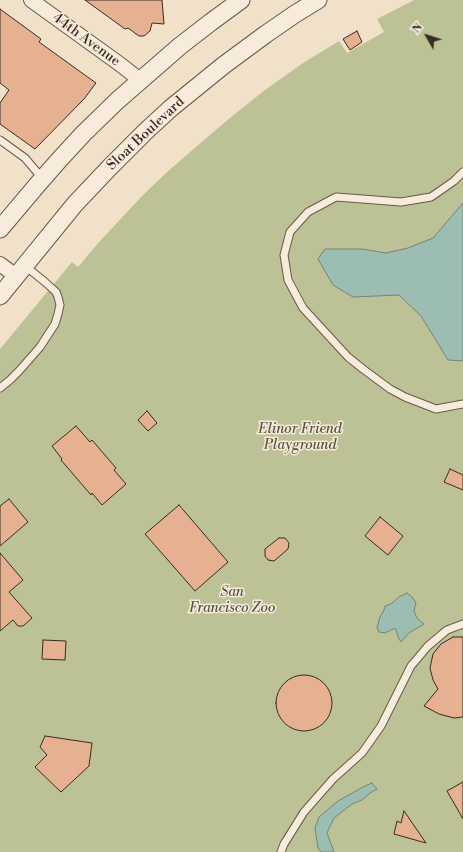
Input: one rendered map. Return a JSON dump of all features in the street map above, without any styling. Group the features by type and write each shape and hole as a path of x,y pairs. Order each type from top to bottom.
{"street":[{"name":"44th Avenue","path":"31,0 140,80"},
{"path":"0,229 42,178 94,123 140,80 184,43 241,0"},
{"name":"Sloat Boulevard","path":"0,296 87,191 150,127 233,58 280,24 318,0"},
{"path":"0,264 20,271"}],"lane":[{"path":"0,140 25,158 42,178"},
{"path":"463,172 454,181 431,197 401,202 336,197 308,212 290,232 284,255 288,280 303,308 348,357 362,369 390,389 420,404 436,409 463,404"},
{"path":"0,388 19,371 40,347 55,324 60,305 56,292 45,282 20,271"},
{"path":"281,852 284,844 304,812 333,779 362,753 381,726 410,666 428,646 447,630 463,624"}],"green space":[{"name":"San Francisco Zoo","path":"414,0 463,0 463,852 0,852 0,349 72,262 78,267 143,195 166,173 231,117 265,90 303,63 339,41 347,53 384,32 377,19"}],"water":[{"path":"463,203 463,361 448,360 421,316 399,295 353,297 333,285 318,259 325,249 362,249 386,253 408,248 433,238"},
{"path":"407,593 416,603 414,611 417,618 424,624 409,633 401,642 396,629 385,633 379,632 377,628 385,606 391,604 399,597"},
{"path":"372,783 377,789 362,800 352,804 334,818 327,833 334,852 321,852 318,848 315,828 319,817 338,801"}],"building":[{"path":"85,0 162,0 164,24 152,23 150,31 144,36 139,36 128,28 125,29"},
{"path":"0,9 41,39 39,42 96,83 84,99 35,149 0,124 0,103 9,90 0,83"},
{"path":"357,31 362,42 350,50 343,39"},
{"path":"147,411 157,423 148,431 138,420"},
{"path":"76,426 90,442 92,440 116,468 114,470 126,484 102,505 92,493 91,495 61,460 62,459 52,446"},
{"path":"450,469 463,475 463,490 444,482"},
{"path":"9,499 28,522 0,546 0,506"},
{"path":"179,505 228,562 195,591 145,534"},
{"path":"380,517 403,536 388,555 365,536"},
{"path":"279,538 285,538 289,543 288,549 274,561 268,560 265,556 265,549"},
{"path":"0,553 23,580 9,592 32,618 23,626 18,626 13,620 0,631"},
{"path":"453,637 463,637 463,717 454,718 439,714 424,706 438,689 433,680 430,668 433,654 441,644"},
{"path":"43,640 66,641 65,660 42,659"},
{"path":"298,675 310,675 320,679 328,687 332,697 332,709 328,719 320,727 310,731 298,731 288,727 280,719 276,709 276,697 280,687 288,679"},
{"path":"45,736 92,743 89,766 61,792 35,767 47,755 40,747"},
{"path":"463,782 463,819 447,791"},
{"path":"404,811 426,843 394,834 397,821 401,823"}],"park label":[{"name":"Elinor Friend Playground","path":"300,438"}]}
